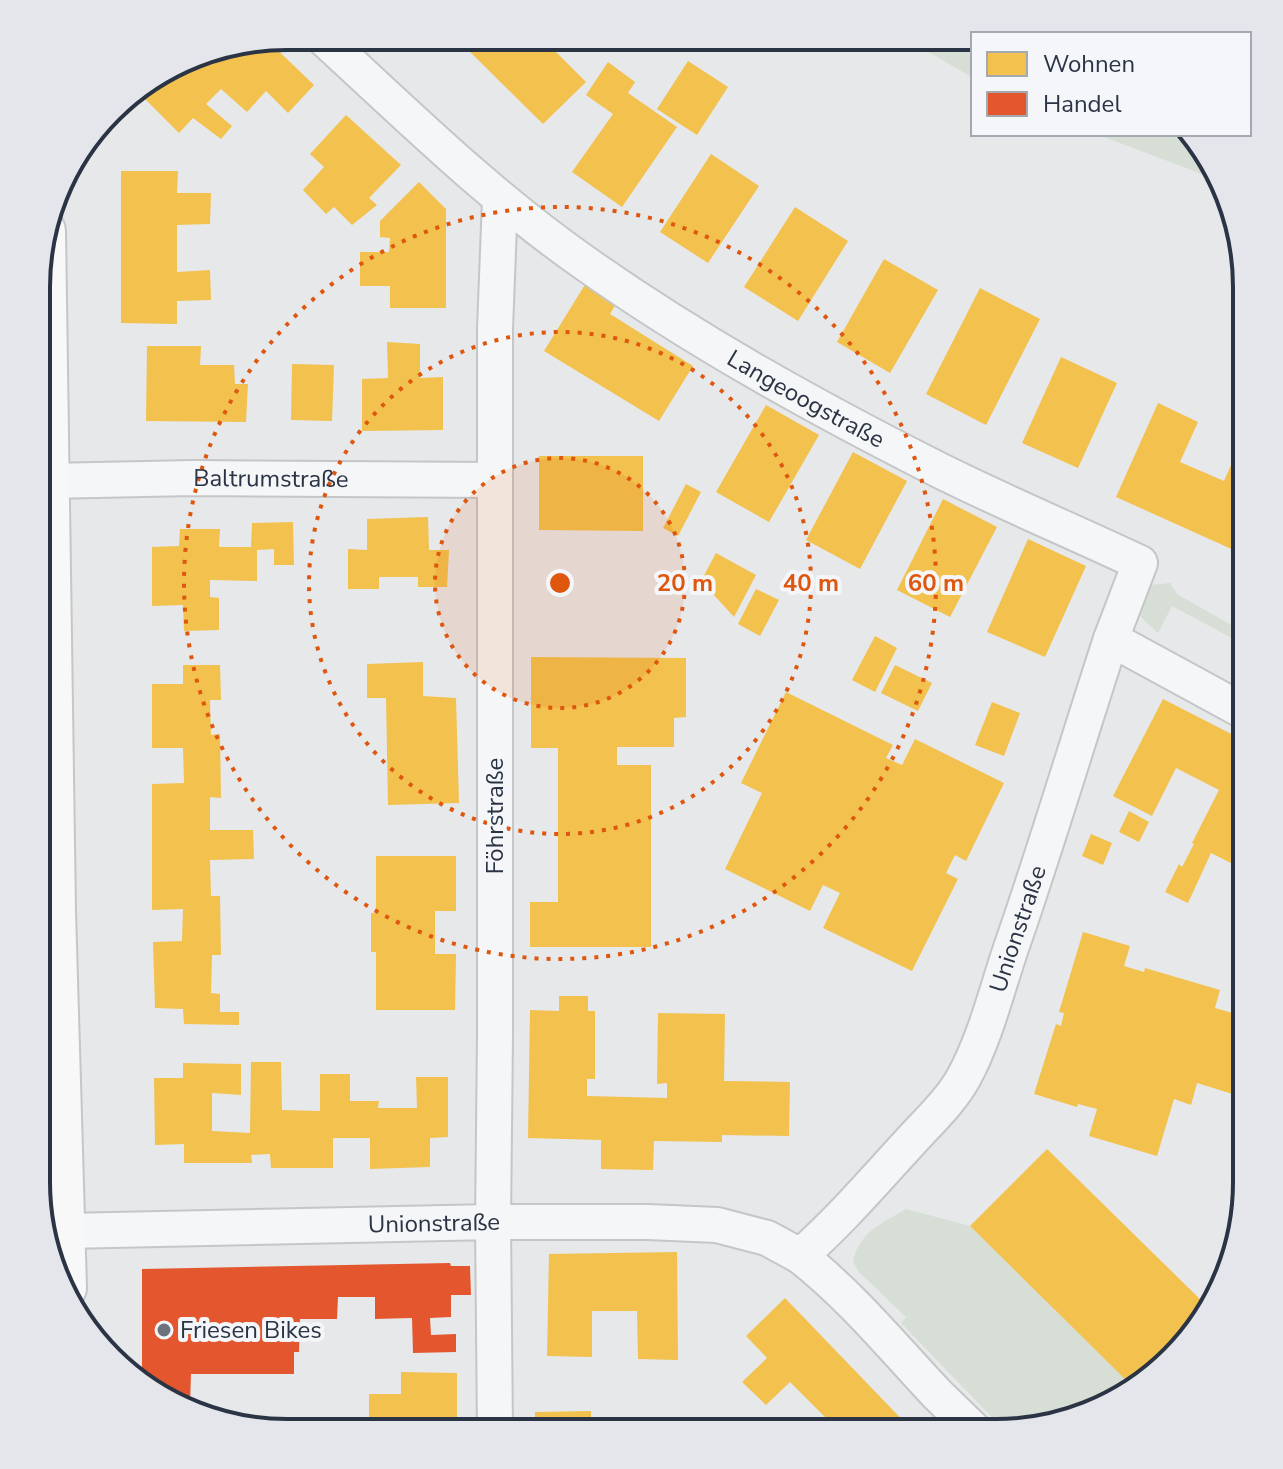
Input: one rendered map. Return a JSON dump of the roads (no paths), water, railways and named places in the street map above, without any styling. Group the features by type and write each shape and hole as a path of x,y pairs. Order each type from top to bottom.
{"main road":[{"path":"50,731 64,1261"}],"street":[{"name":"Langeoogstraße","path":"336,50 500,199 582,262 748,369 933,467 1140,563 1111,639"},
{"name":"Föhrstraße","path":"495,1418 495,329 500,199"},
{"name":"Baltrumstraße","path":"50,481 193,478 495,480"},
{"path":"1111,639 1232,705"},
{"name":"Unionstraße","path":"800,1256 830,1230 865,1192 942,1107 963,1078 1031,891 1111,639"},
{"name":"Unionstraße","path":"64,1231 493,1222 717,1225 767,1238 800,1256 831,1280 962,1418"}],"place":[{"name":"Friesen Bikes","path":"164,1330"}]}
